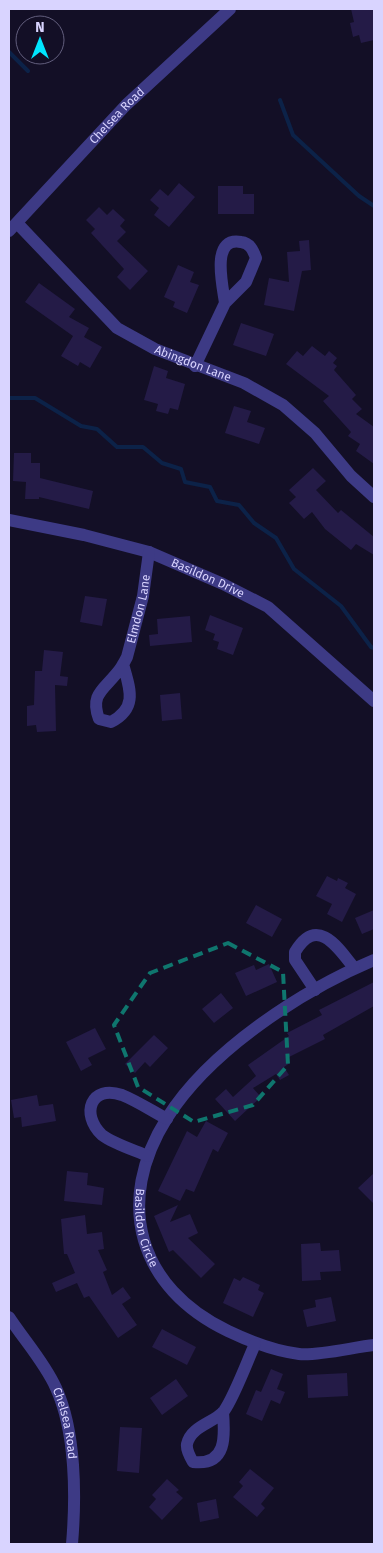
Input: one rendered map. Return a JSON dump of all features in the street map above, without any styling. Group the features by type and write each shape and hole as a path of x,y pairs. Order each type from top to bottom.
{"street":[{"name":"Chelsea Road","path":"13,227 126,105 230,9"},
{"name":"Abingdon Lane","path":"13,227 117,328 155,349 244,383 283,405 314,434 351,476 374,497"},
{"path":"196,366 225,303"},
{"name":"Basildon Drive","path":"9,520 75,532 149,552 268,606 374,701"},
{"name":"Elmdon Lane","path":"123,664 128,657 143,596 149,552"},
{"path":"315,990 295,960 295,952 306,939 317,935 326,936 334,941 354,968"},
{"name":"Basildon Circle","path":"374,960 354,968 315,990 230,1047 190,1088 167,1119 148,1156 141,1182 140,1217 147,1252 155,1269 166,1285 186,1305 208,1322 255,1344 301,1354 374,1345"},
{"path":"148,1156 104,1136 91,1120 90,1104 94,1098 102,1095 121,1095 167,1119"},
{"name":"Chelsea Road","path":"9,1317 56,1387 67,1421 75,1505 72,1544"},
{"path":"224,1412 255,1344"}],"highlighted area":[{"path":"228,943 283,972 288,1065 253,1105 194,1122 138,1087 114,1025 150,973"}],"building":[{"path":"351,9 374,9 374,40 361,43 359,35 353,37 350,23 354,22"},
{"path":"179,183 195,197 169,227 154,215 159,208 150,200 160,189 168,196"},
{"path":"218,186 243,186 243,194 254,194 254,214 218,214"},
{"path":"99,207 107,215 113,209 125,220 120,226 126,232 117,241 148,271 130,290 117,277 124,269 91,233 95,229 86,220"},
{"path":"309,240 311,270 302,271 294,311 264,305 269,278 289,282 287,252 300,251 299,241"},
{"path":"178,265 194,272 190,282 199,285 187,313 173,307 175,302 164,297"},
{"path":"39,283 75,309 69,317 89,328 84,337 102,347 90,368 80,362 78,366 61,356 73,336 25,302"},
{"path":"241,323 274,334 266,356 233,345"},
{"path":"312,346 325,356 329,351 337,358 333,363 337,366 334,370 356,395 352,399 362,409 356,414 374,427 374,464 356,451 360,444 348,436 351,432 323,401 329,396 286,364 297,351 303,356"},
{"path":"154,366 168,371 166,378 185,384 178,410 170,408 168,414 156,411 158,404 144,400"},
{"path":"234,406 251,411 247,422 265,428 259,444 225,433"},
{"path":"14,453 31,453 31,463 40,463 40,478 93,491 89,509 39,497 39,499 25,499 26,482 13,481"},
{"path":"313,468 326,481 316,490 338,513 341,510 374,537 374,555 356,544 351,550 325,529 312,512 304,519 289,503 296,497 289,490"},
{"path":"85,596 107,599 102,626 80,622"},
{"path":"210,615 243,628 233,655 217,649 219,642 213,640 215,634 205,630"},
{"path":"190,616 192,642 150,646 149,635 158,634 157,619"},
{"path":"44,650 63,652 60,676 68,677 67,686 55,685 56,731 37,732 36,725 27,726 27,706 34,705 35,671 42,671"},
{"path":"180,693 182,719 162,721 160,695"},
{"path":"327,876 337,881 338,878 348,883 345,888 356,894 342,922 327,914 332,904 316,896"},
{"path":"256,905 282,919 272,937 246,923"},
{"path":"374,910 374,929 362,934 355,918"},
{"path":"269,964 277,982 246,996 235,973 254,965 256,970"},
{"path":"374,982 374,1006 323,1035 325,1039 287,1058 290,1063 284,1067 289,1075 280,1080 276,1074 253,1088 261,1097 235,1121 215,1099 226,1089 233,1097 256,1076 248,1065 289,1036 287,1033 322,1015 319,1010"},
{"path":"221,993 233,1008 214,1023 202,1009"},
{"path":"95,1028 106,1049 88,1058 92,1065 81,1071 66,1042"},
{"path":"154,1035 168,1048 150,1067 145,1062 135,1073 125,1064"},
{"path":"37,1095 39,1106 53,1104 56,1121 22,1127 21,1117 14,1118 11,1100"},
{"path":"206,1121 228,1133 218,1152 213,1149 194,1192 186,1189 180,1201 158,1191 187,1131 197,1137"},
{"path":"67,1171 88,1173 87,1185 104,1188 102,1205 64,1201"},
{"path":"374,1173 374,1204 358,1188"},
{"path":"178,1205 170,1222 190,1214 198,1233 188,1238 215,1264 201,1278 173,1250 169,1252 154,1216"},
{"path":"85,1215 87,1234 102,1232 104,1249 98,1250 107,1270 103,1272 112,1295 123,1287 131,1298 122,1304 137,1325 118,1338 89,1296 84,1298 77,1283 56,1292 52,1283 75,1273 67,1254 64,1254 61,1219"},
{"path":"320,1243 321,1251 339,1250 341,1271 320,1272 321,1280 302,1281 301,1244"},
{"path":"243,1277 260,1285 258,1290 264,1293 253,1317 223,1303 234,1278 240,1281"},
{"path":"331,1297 336,1321 307,1327 303,1310 316,1307 315,1300"},
{"path":"162,1329 196,1347 187,1365 152,1347"},
{"path":"271,1369 283,1374 277,1389 285,1392 280,1404 271,1400 262,1421 246,1414 256,1390 261,1392"},
{"path":"347,1373 348,1396 308,1398 307,1375"},
{"path":"176,1379 188,1396 162,1415 150,1398"},
{"path":"120,1427 142,1428 139,1473 117,1471"},
{"path":"250,1469 274,1488 261,1504 265,1508 257,1517 233,1497 243,1486 239,1482"},
{"path":"167,1479 179,1490 176,1492 183,1498 162,1520 149,1507 156,1499 152,1495"},
{"path":"216,1499 219,1518 200,1522 197,1503"}],"waterway":[{"path":"9,52 28,71"},
{"path":"280,100 293,135 359,196 374,206"},
{"path":"9,398 35,398 81,426 97,429 117,447 143,447 162,463 181,469 185,482 210,487 217,501 239,505 254,523 276,538 294,569 341,606 371,647 374,648"}]}
